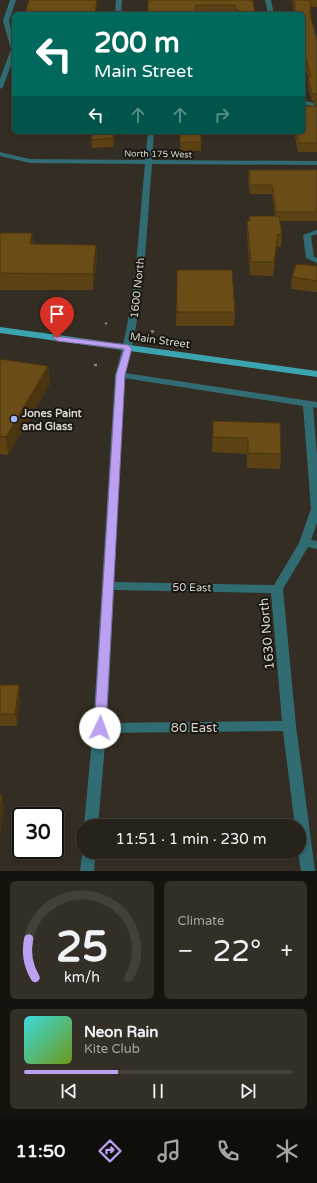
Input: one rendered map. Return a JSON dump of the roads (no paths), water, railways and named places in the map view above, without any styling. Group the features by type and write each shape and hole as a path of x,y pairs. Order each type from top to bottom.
{"main road":[{"name":"Main Street","path":"0,330 317,374"}],"street":[{"path":"12,42 6,21 13,0"},
{"path":"118,12 119,0"},
{"path":"268,0 271,12"},
{"path":"0,87 12,54"},
{"path":"305,103 317,106"},
{"name":"1600 North","path":"92,819 100,728 120,375 128,348 134,317 150,134"},
{"name":"North 175 West","path":"0,154 30,160 148,163 317,163"},
{"path":"317,232 307,235 310,258 317,261"},
{"path":"120,375 313,404"},
{"name":"1630 North","path":"308,871 289,726 277,589 311,544 316,509 313,404"},
{"name":"50 East","path":"108,586 277,589"},
{"name":"80 East","path":"100,728 289,726"},
{"path":"87,871 88,859"}],"place":[{"name":"Jones Paint and Glass","path":"14,419"}]}
